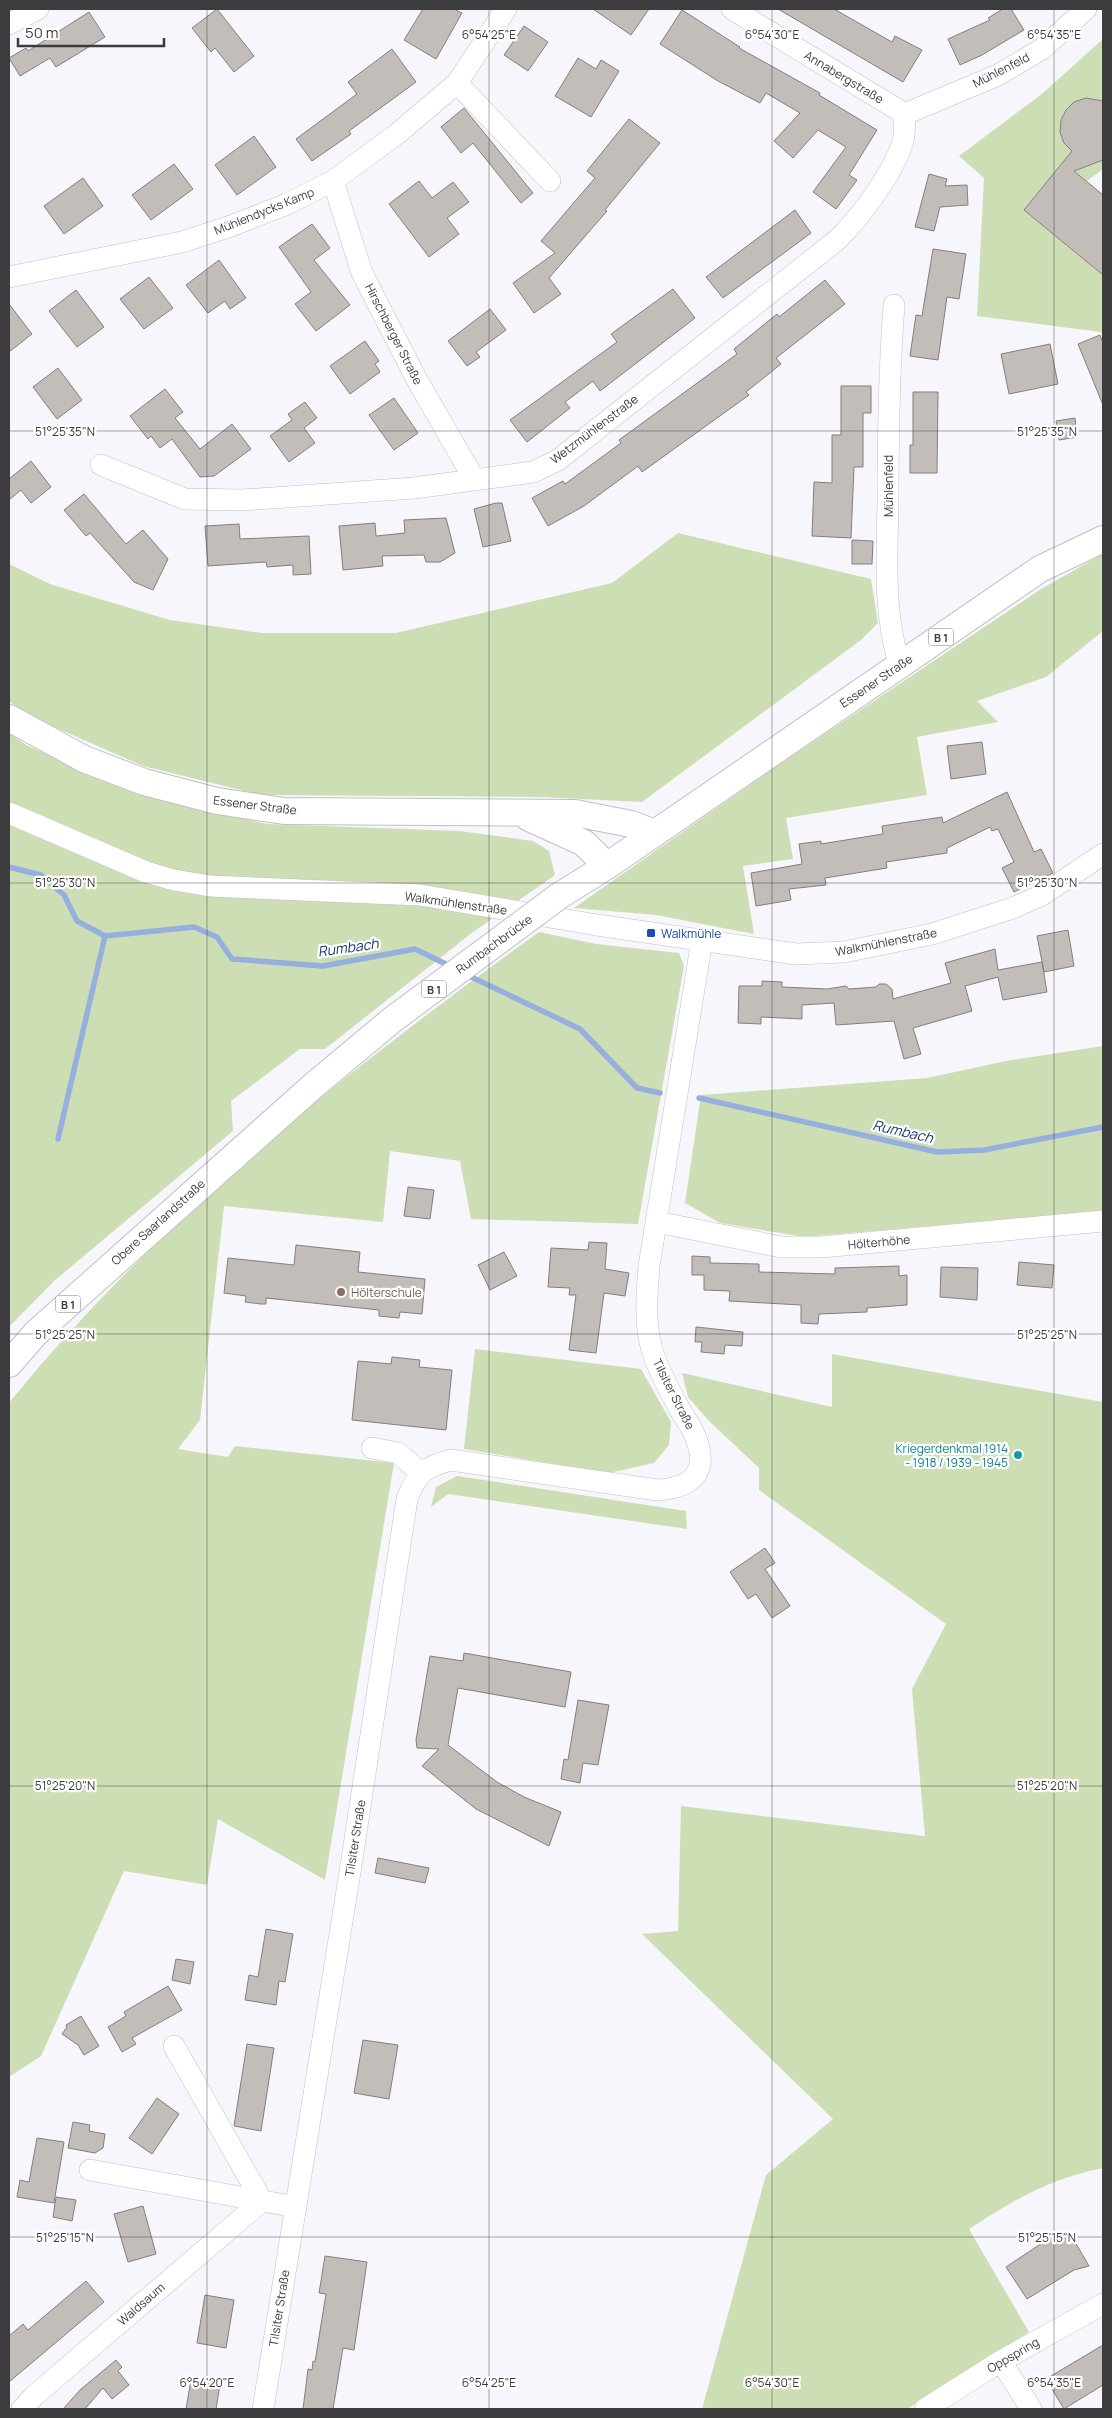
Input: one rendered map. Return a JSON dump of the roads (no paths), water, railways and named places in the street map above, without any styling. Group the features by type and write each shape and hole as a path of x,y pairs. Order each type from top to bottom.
{"main road":[{"name":"Essener Straße","path":"559,896 607,866 1040,569 1103,539"},
{"name":"Essener Straße","path":"9,718 84,759 144,782 217,802 284,811 575,813 631,824 655,833"},
{"name":"Essener Straße","path":"519,814 584,843 607,866"},
{"name":"Rumbachbrücke","path":"313,1086 392,1020 559,896"},
{"name":"Obere Saarlandstraße","path":"9,1364 50,1320 313,1086"}],"street":[{"path":"9,24 38,9"},
{"name":"Mühlendycks Kamp","path":"9,277 182,242 232,226 287,204 332,181 397,134 457,83 506,9"},
{"name":"Annabergstraße","path":"732,9 905,114"},
{"name":"Mühlenfeld","path":"905,114 998,74 1042,50 1086,9"},
{"path":"457,83 550,181"},
{"name":"Wetzmühlenstraße","path":"101,465 185,499 252,500 414,488 533,472 558,460 837,240 855,222 897,158 904,139 905,114"},
{"name":"Hirschberger Straße","path":"332,181 362,274 416,378 474,479"},
{"name":"Mühlenfeld","path":"894,305 889,370 887,583 893,644 900,666"},
{"name":"Walkmühlenstraße","path":"9,813 146,872 174,880 210,886 420,896 796,954 844,952 932,934 1013,908 1042,895 1103,854"},
{"name":"Tilsiter Straße","path":"263,2409 407,1499 413,1484 420,1473 430,1465 451,1460 657,1490 670,1489 686,1484 696,1474 700,1464 701,1452 695,1434 662,1374 652,1351 647,1324 649,1266 702,940"},
{"name":"Hölterhöhe","path":"656,1222 781,1247 822,1247 1103,1221"},
{"path":"372,1448 398,1453 420,1473"},
{"path":"174,2046 262,2200"},
{"path":"90,2170 296,2207"},
{"name":"Waldsaum","path":"22,2409 34,2396 262,2200"},
{"name":"Oppspring","path":"925,2409 1001,2361 1103,2304"},
{"path":"1001,2361 1031,2409"}],"waterway":[{"name":"Rumbach","path":"9,867 41,875 64,895 77,921 105,936 194,927 217,937 232,959 323,966 415,949 452,967"},
{"path":"58,1139 105,936"},
{"name":"Rumbach","path":"467,975 580,1029 637,1088 660,1093"},
{"name":"Rumbach","path":"699,1098 937,1152 984,1150 1103,1127"}],"place":[{"name":"Walkmühle","path":"651,933"},
{"name":"Hölterschule","path":"341,1292"},
{"name":"Kriegerdenkmal 1914 - 1918 / 1939 - 1945","path":"1018,1455"}]}
